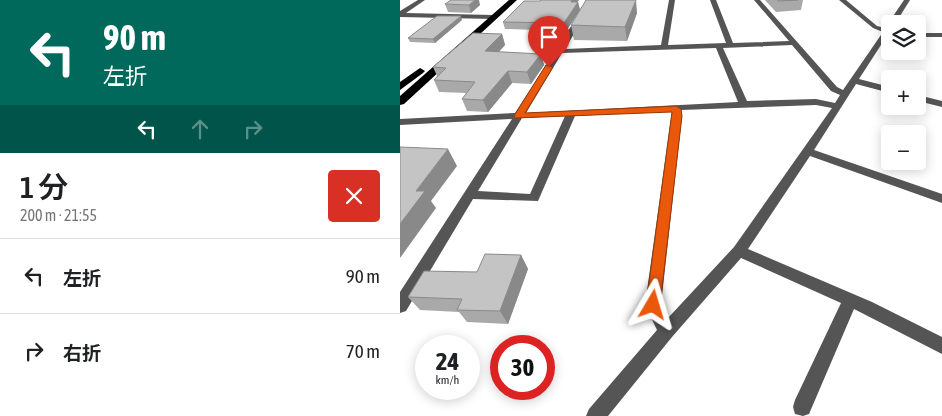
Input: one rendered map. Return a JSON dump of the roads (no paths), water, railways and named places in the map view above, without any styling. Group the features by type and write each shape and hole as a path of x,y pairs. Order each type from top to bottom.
{"highway":[{"path":"400,87 503,0"},
{"path":"400,102 512,0"}],"street":[{"path":"400,15 422,0"},
{"path":"400,306 591,0"},
{"path":"664,48 672,0"},
{"path":"713,0 731,46"},
{"path":"758,0 842,100"},
{"path":"842,0 875,27 881,28"},
{"path":"898,15 907,0"},
{"path":"400,15 494,17"},
{"path":"926,35 942,35"},
{"path":"596,416 666,332 739,251 881,41"},
{"path":"559,51 795,43"},
{"path":"719,46 744,104"},
{"path":"855,81 881,88"},
{"path":"400,122 842,100"},
{"path":"926,100 942,104"},
{"path":"666,332 653,305 677,116 676,109"},
{"path":"469,195 534,198 571,114"},
{"path":"808,151 942,199"},
{"path":"739,251 850,301 942,346"},
{"path":"802,407 850,301"}]}
